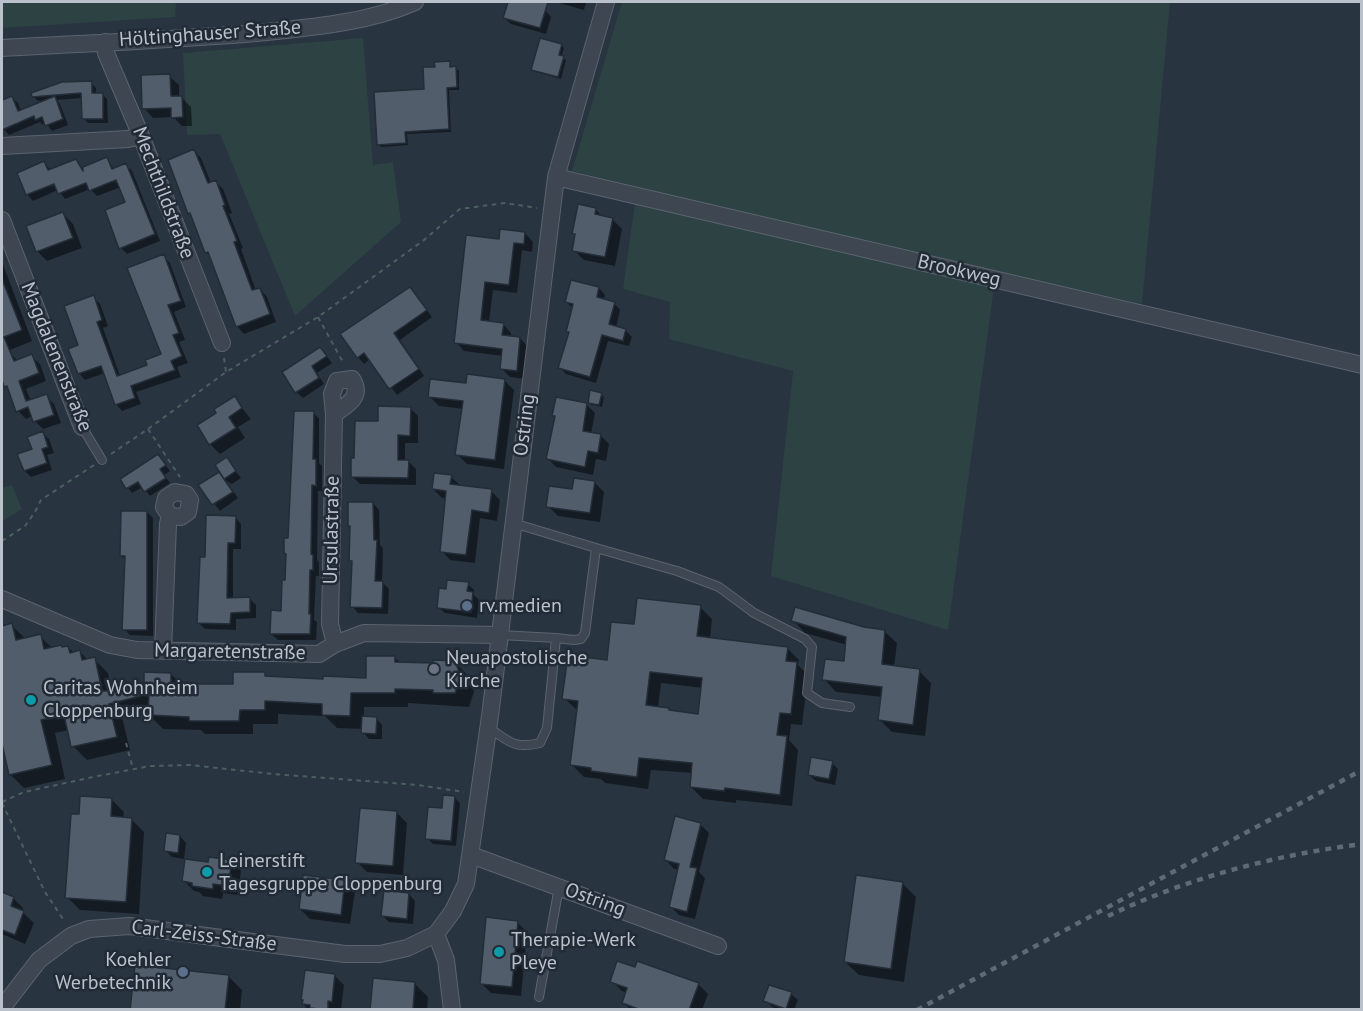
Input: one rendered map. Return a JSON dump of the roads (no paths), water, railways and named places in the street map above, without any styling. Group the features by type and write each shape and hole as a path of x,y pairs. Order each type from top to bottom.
{"street":[{"name":"Höltinghauser Straße","path":"2,48 216,37 307,27 357,19 415,2"},
{"name":"Ostring","path":"436,934 453,911 466,884 500,635 556,177 606,2"},
{"name":"Mechthildstraße","path":"105,42 106,53 222,343"},
{"path":"2,146 128,139 141,136"},
{"name":"Brookweg","path":"556,177 1362,365"},
{"name":"Magdalenenstraße","path":"2,220 82,427"},
{"name":"Ursulastraße","path":"335,644 330,624 334,414 332,394 337,381 352,379"},
{"path":"163,651 170,516 164,507 166,498 182,486"},
{"name":"Margaretenstraße","path":"2,599 123,649 319,654 335,644 364,633 500,635"},
{"name":"Ostring","path":"471,855 718,946"},
{"name":"Carl-Zeiss-Straße","path":"2,1008 39,960 71,936 89,929 129,926 345,954 380,954 407,948 436,934"},
{"path":"436,934 446,960 452,1010"}],"lane":[{"name":"Magdalenenstraße","path":"82,427 102,460"},
{"path":"513,523 677,571 719,587 754,613 805,639 812,647 807,693 822,703 850,707"},
{"path":"500,635 581,639 585,633 596,548"},
{"path":"488,728 511,743 525,747 540,743 547,728 556,638"},
{"path":"539,997 559,887"}],"railway":[{"path":"917,1010 1362,770"},
{"path":"1108,916 1200,879 1264,862 1362,844"}],"place":[{"name":"rv.medien","path":"467,606"},
{"name":"Neuapostolische Kirche","path":"434,669"},
{"name":"Caritas Wohnheim Cloppenburg","path":"31,700"},
{"name":"Leinerstift Tagesgruppe Cloppenburg","path":"207,872"},
{"name":"Therapie-Werk Pleye","path":"499,952"},
{"name":"Koehler Werbetechnik","path":"183,972"}]}
